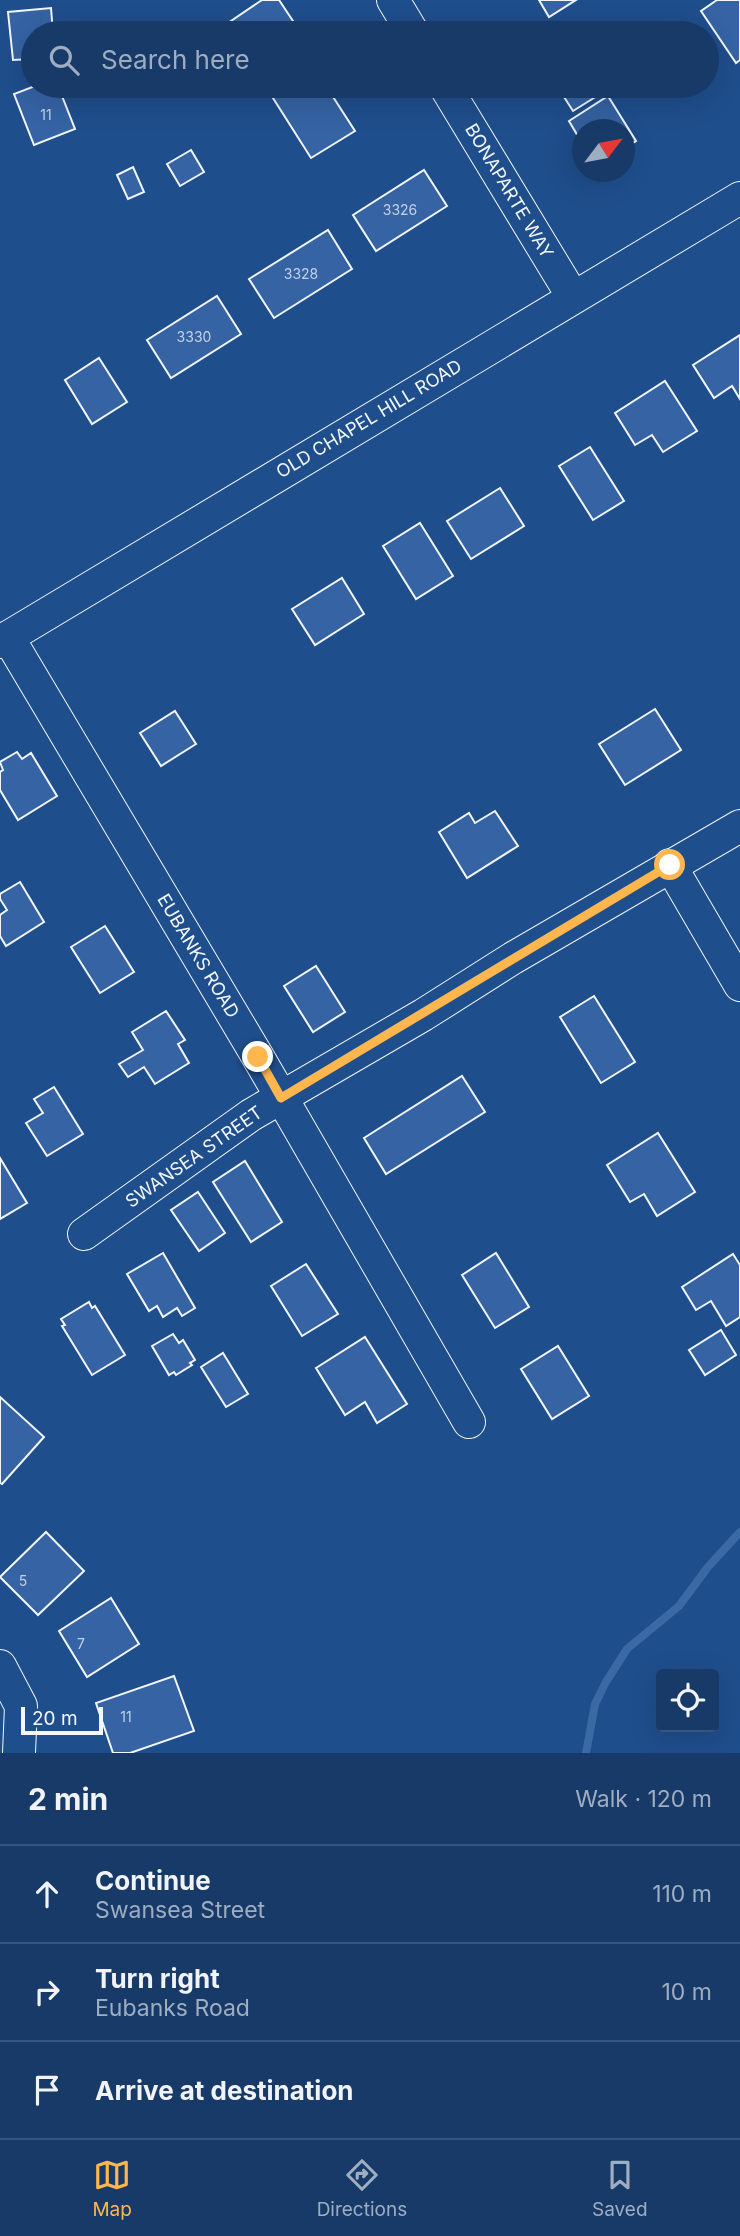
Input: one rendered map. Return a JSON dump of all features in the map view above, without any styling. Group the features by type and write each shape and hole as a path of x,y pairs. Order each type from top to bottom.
{"street":[{"path":"393,0 406,21"},
{"name":"BONAPARTE WAY","path":"452,98 573,297"},
{"name":"OLD CHAPEL HILL ROAD","path":"4,639 740,198"},
{"name":"EUBANKS ROAD","path":"4,639 281,1098 469,1422"},
{"name":"SWANSEA STREET","path":"83,1234 251,1115 740,826"},
{"path":"670,865 740,985"},
{"path":"0,1665 21,1706 19,1753"}],"building":[{"path":"262,0 279,0 293,21 231,21"},
{"path":"539,0 576,0 549,17"},
{"path":"717,0 740,0 740,60 736,63 719,38 719,21 708,21 701,11"},
{"path":"51,8 52,21 21,21 21,60 13,60 8,12"},
{"path":"21,91 21,98 63,98 75,129 34,145 14,94"},
{"path":"273,98 334,98 355,131 311,158"},
{"path":"565,98 594,98 573,111"},
{"path":"605,98 609,98 622,119 572,119"},
{"path":"191,150 204,172 180,186 167,164"},
{"path":"133,167 144,192 128,199 117,175"},
{"path":"424,170 447,206 376,251 353,215"},
{"path":"328,230 352,269 274,318 249,279"},
{"path":"217,296 241,334 171,378 147,340"},
{"path":"740,335 740,399 732,386 714,398 693,365"},
{"path":"99,358 127,402 92,424 65,380"},
{"path":"665,381 697,431 663,452 652,435 635,445 615,413"},
{"path":"590,447 624,501 593,520 559,466"},
{"path":"500,488 524,526 471,559 447,521"},
{"path":"420,523 453,576 416,599 383,546"},
{"path":"342,578 364,614 315,645 292,609"},
{"path":"655,709 681,750 625,785 599,744"},
{"path":"175,711 196,744 161,766 140,733"},
{"path":"17,752 22,759 31,753 57,796 18,820 0,790 0,772 3,770 0,762"},
{"path":"495,811 518,846 467,878 439,832 469,813 475,823"},
{"path":"20,882 44,922 6,946 0,936 0,915 7,910 0,894"},
{"path":"105,926 134,972 100,993 71,947"},
{"path":"316,966 345,1012 313,1032 284,986"},
{"path":"594,996 635,1062 601,1083 560,1017"},
{"path":"166,1011 185,1040 178,1044 189,1063 155,1084 144,1067 128,1077 119,1064 143,1050 132,1032"},
{"path":"462,1076 485,1112 386,1174 364,1138"},
{"path":"54,1087 83,1134 47,1156 26,1123 43,1113 34,1099"},
{"path":"658,1133 695,1192 657,1216 644,1194 630,1202 607,1165"},
{"path":"0,1158 27,1203 0,1219"},
{"path":"245,1161 282,1222 251,1242 213,1182"},
{"path":"198,1192 225,1233 199,1251 171,1210"},
{"path":"163,1253 195,1308 182,1316 177,1308 163,1317 157,1306 149,1311 127,1274"},
{"path":"496,1253 529,1307 495,1328 462,1275"},
{"path":"733,1254 740,1265 740,1317 726,1326 711,1301 696,1310 682,1287"},
{"path":"306,1264 338,1314 302,1336 271,1286"},
{"path":"89,1302 92,1308 95,1306 125,1355 92,1375 62,1326 65,1325 61,1319"},
{"path":"721,1330 736,1355 705,1375 689,1350"},
{"path":"173,1334 179,1343 183,1340 195,1360 176,1375 174,1372 169,1375 152,1346"},
{"path":"365,1337 407,1404 377,1423 365,1402 345,1415 316,1368"},
{"path":"558,1346 589,1396 552,1419 521,1369"},
{"path":"223,1353 248,1394 226,1407 201,1367"},
{"path":"0,1397 44,1437 2,1484 0,1483"},
{"path":"46,1532 84,1571 38,1615 0,1577"},
{"path":"111,1598 139,1644 87,1677 59,1631"},
{"path":"174,1676 194,1731 130,1753 113,1753 96,1703"}],"waterway":[{"path":"586,1753 595,1704 627,1649 679,1606 708,1567 740,1532"}],"route":[{"path":"258,1057 281,1098 670,865"}]}
